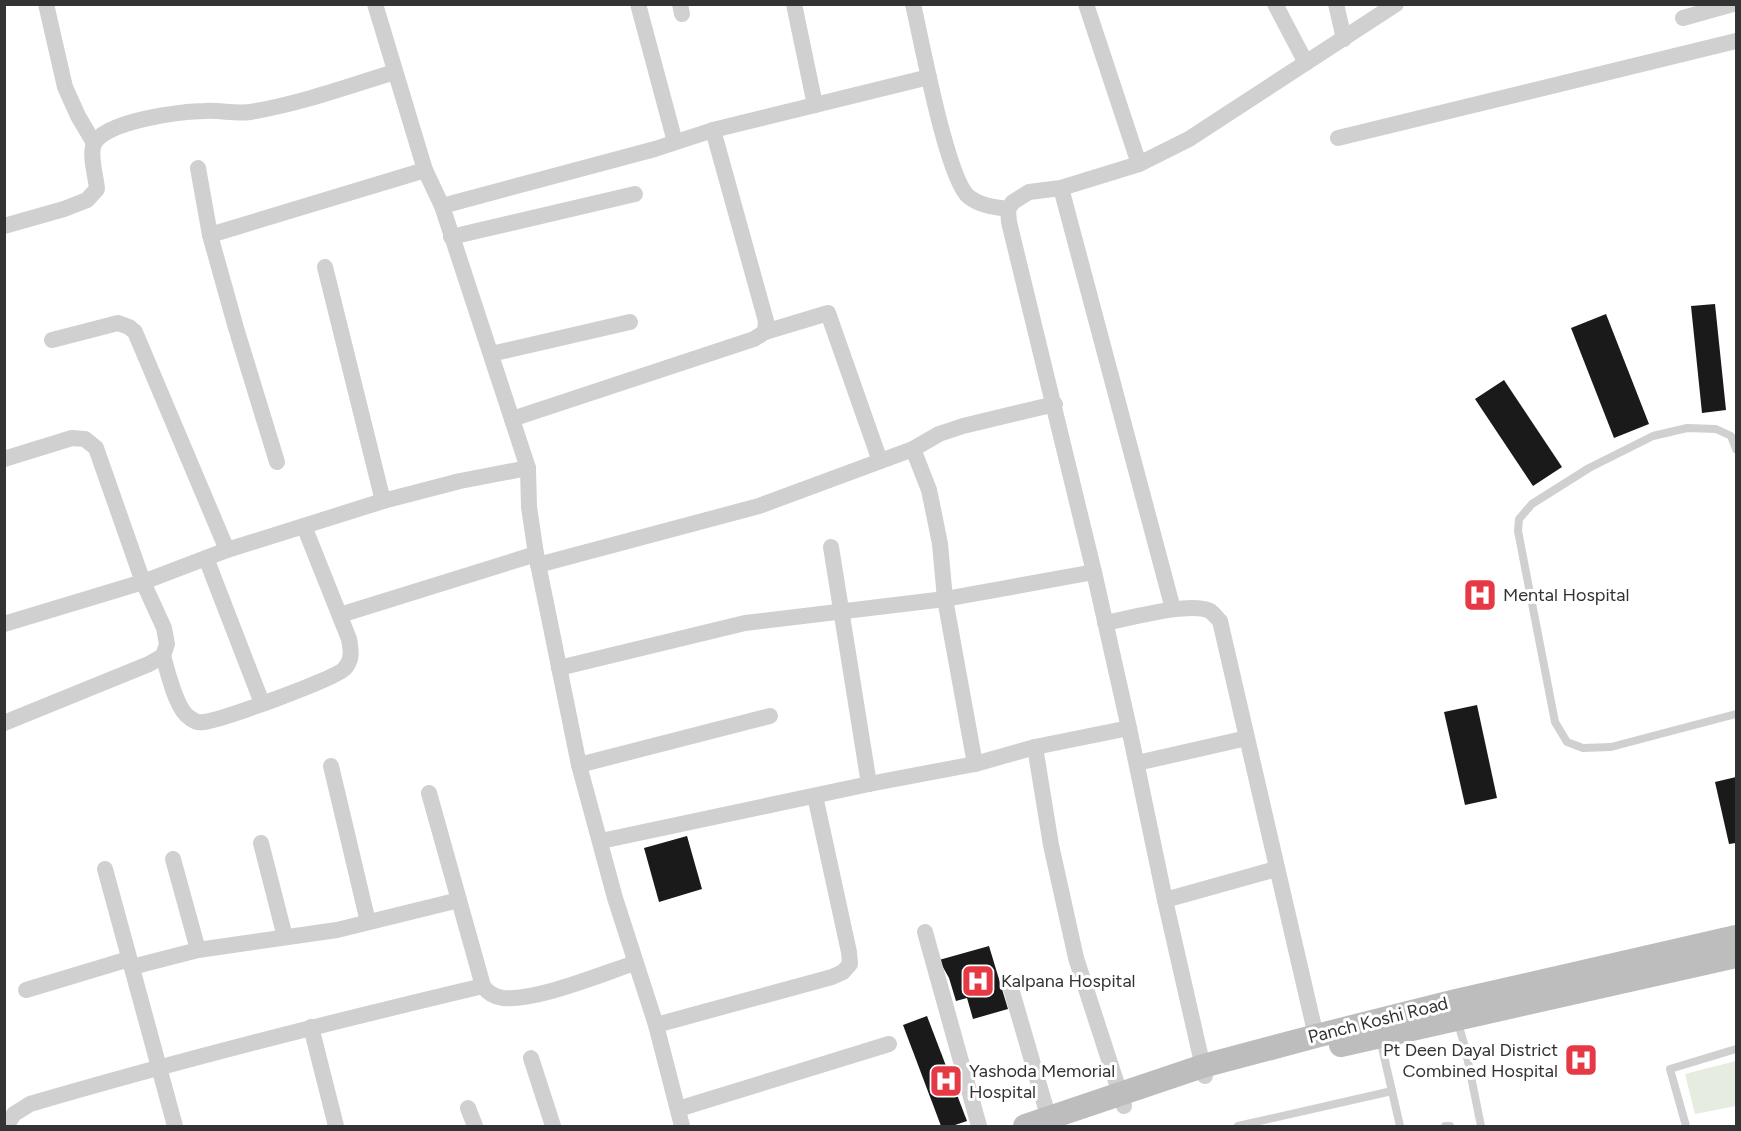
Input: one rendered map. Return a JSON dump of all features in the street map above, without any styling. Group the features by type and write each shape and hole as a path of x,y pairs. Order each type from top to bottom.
{"street":[{"path":"4,226 87,200 97,189 94,143 65,87 46,4"},
{"path":"375,4 425,170 442,206 528,468 529,507 537,560 579,765 635,963 656,1025 682,1126"},
{"path":"638,4 675,142"},
{"path":"794,4 815,105"},
{"path":"913,4 929,77 956,177 967,196 982,205 1008,209"},
{"path":"1086,4 1138,164"},
{"path":"1275,4 1306,63"},
{"path":"1336,4 1344,39"},
{"path":"1378,1028 1300,1053 1204,1072 1164,900 1137,763 1094,572 1009,222 1008,209 1013,202 1029,192 1061,188 1138,164 1189,139 1396,4"},
{"path":"1683,18 1733,4"},
{"path":"1338,138 1737,41"},
{"path":"94,143 104,133 137,121 187,112 248,112 395,72"},
{"path":"442,206 713,130 929,77"},
{"path":"713,130 766,321 765,332"},
{"path":"198,168 210,235 277,462"},
{"path":"210,235 425,170"},
{"path":"1061,188 1173,609"},
{"path":"451,237 635,194"},
{"path":"325,267 383,501"},
{"path":"512,418 754,339 765,332 828,313 880,461"},
{"path":"492,354 630,322"},
{"path":"52,339 118,323 135,332 227,550"},
{"path":"340,615 537,560 759,506 913,449 939,435 963,426 1055,404"},
{"path":"4,459 72,438 85,439 96,448 143,582 164,628 167,644 163,656 177,698 188,717 200,723 220,718 327,679 344,669 352,655 350,639 304,526"},
{"path":"913,449 929,490 940,544 945,599 975,764"},
{"path":"4,624 143,582 227,550 383,501 460,481 528,468"},
{"path":"831,547 869,784"},
{"path":"206,558 262,703"},
{"path":"559,668 745,623 945,599 1094,572"},
{"path":"1105,623 1173,609 1210,611 1220,621 1316,1036"},
{"path":"4,723 149,664 163,656"},
{"path":"579,765 770,716"},
{"path":"601,841 975,764 1035,747 1129,728"},
{"path":"1137,763 1247,738"},
{"path":"1035,747 1051,845 1076,958 1122,1100"},
{"path":"331,766 368,922"},
{"path":"429,793 483,986 488,992 505,998 542,993 635,963"},
{"path":"656,1025 832,977 843,972 850,964 814,796"},
{"path":"261,843 285,938"},
{"path":"173,859 198,950"},
{"path":"105,869 175,1126"},
{"path":"1164,900 1276,869"},
{"path":"26,990 131,963 198,950 337,930 459,900"},
{"path":"925,932 979,1126"},
{"name":"Panch Koshi Road","path":"1025,1126 1054,1123 1316,1036 1378,1028 1454,1010 1737,936"},
{"path":"1454,1010 1737,956"},
{"path":"1010,985 1054,1123"},
{"path":"6,1126 14,1114 30,1104 311,1027 483,986"},
{"path":"311,1027 336,1126"},
{"path":"678,1109 889,1044"},
{"path":"531,1058 553,1126"},
{"path":"468,1108 475,1126"}],"lane":[{"path":"1737,449 1731,436 1716,429 1687,428 1653,436 1589,468 1532,504 1519,519 1518,531 1556,722 1567,742 1583,748 1611,747 1737,714"},
{"path":"1454,1010 1465,1047 1481,1126"},
{"path":"1378,1028 1400,1126"},
{"path":"1686,1126 1670,1069 1737,1049"},
{"path":"1238,1126 1392,1091"},
{"path":"1445,1126 1450,1126"}],"shaded area":[{"path":"1736,1061 1736,1106 1695,1114 1685,1074"}],"building":[{"path":"1715,304 1726,410 1702,413 1691,306"},
{"path":"1606,314 1649,424 1614,438 1571,328"},
{"path":"1504,380 1562,467 1533,486 1475,399"},
{"path":"1477,705 1497,798 1465,805 1444,712"},
{"path":"1736,777 1736,843 1729,844 1715,782"},
{"path":"687,836 702,889 659,902 644,848"},
{"path":"989,946 1008,1009 973,1019 967,998 956,1001 949,978 939,960"},
{"path":"927,1016 967,1121 952,1126 941,1126 903,1025"}],"place":[{"name":"Mental Hospital","path":"1480,595"},
{"name":"Kalpana Hospital","path":"978,981"},
{"name":"Pt Deen Dayal District Combined Hospital","path":"1581,1060"},
{"name":"Yashoda Memorial Hospital","path":"946,1081"}]}
